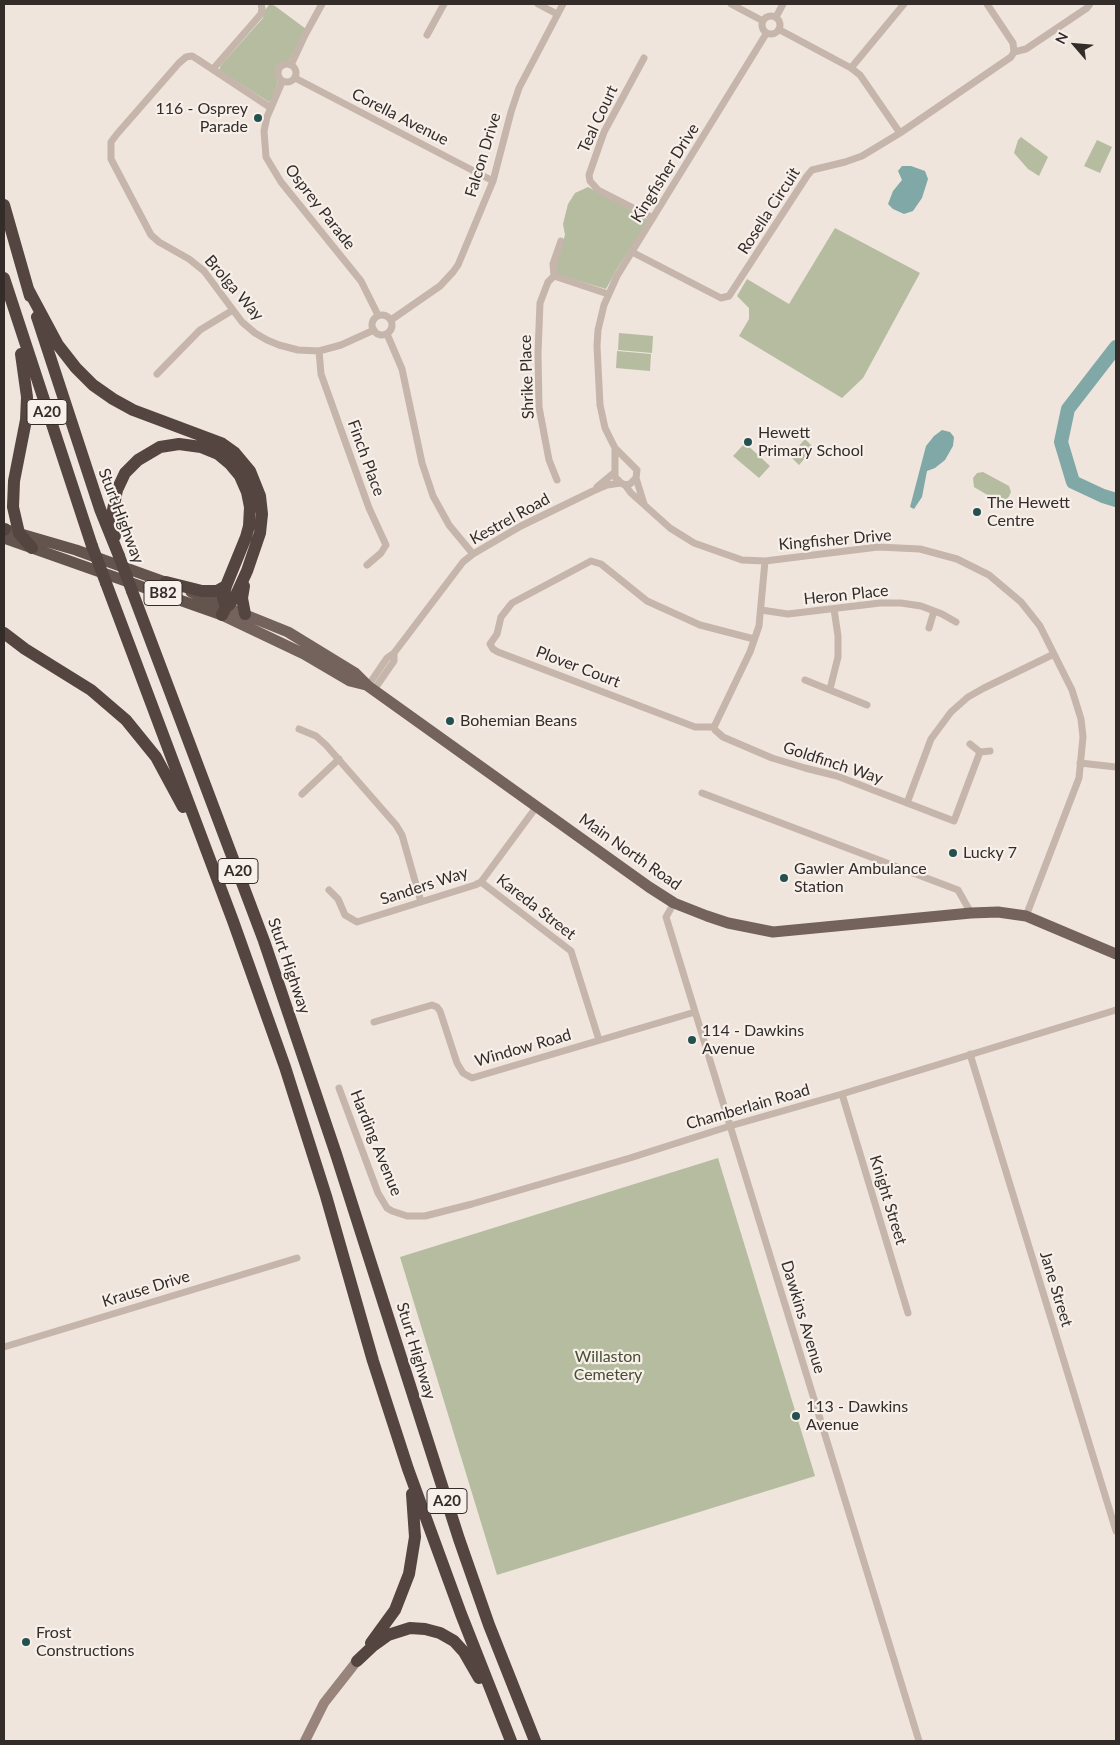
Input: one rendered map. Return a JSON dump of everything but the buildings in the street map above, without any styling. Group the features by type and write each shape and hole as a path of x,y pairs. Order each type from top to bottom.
{"highway":[{"name":"Sturt Highway","path":"4,205 28,289 100,509 264,941 336,1154 462,1548 489,1625 535,1741"},
{"name":"A20","path":"4,278 92,546 285,1067 408,1469 510,1741"},
{"path":"28,289 58,345 76,368 94,385 113,399 133,410 221,443 246,464 258,487 262,514 258,543 233,600 224,611"},
{"path":"16,319 27,407 25,434 14,481 13,507 19,533 32,548"},
{"path":"119,556 113,510 117,490 125,473 145,455 160,447 179,444 201,447 218,454 240,476 249,498 249,526 226,586 223,598 224,611"},
{"path":"4,496 14,481"},
{"name":"B82","path":"4,532 19,533 76,550 166,582 224,611"},
{"name":"B82","path":"4,532 32,548 224,611"},
{"path":"244,614 242,598 247,571"},
{"path":"166,582 202,591 216,591 226,586"},
{"path":"4,633 25,649 92,690 135,730 151,750 165,773 211,863"},
{"path":"357,1661 395,1610 409,1574 414,1548 415,1526 408,1469"},
{"path":"357,1661 374,1645 396,1632 418,1628 440,1633 454,1641 464,1652 510,1741"}],"main road":[{"name":"Main North Road","path":"224,611 244,614 288,632 356,673 371,688 674,903 728,923 773,932 998,912 1026,916 1116,954"},
{"name":"Main North Road","path":"224,611 350,681 371,688"},
{"path":"305,1741 324,1703 357,1661"}],"street":[{"path":"213,69 261,14 261,4"},
{"path":"291,65 322,4"},
{"path":"427,35 444,4"},
{"path":"538,4 557,14"},
{"name":"Falcon Drive","path":"391,320 440,286 458,265 493,181 519,88 563,4"},
{"path":"731,4 763,21"},
{"path":"776,17 783,4"},
{"path":"851,68 904,4"},
{"path":"987,4 1011,39 1014,52"},
{"name":"Rosella Circuit","path":"632,252 721,298 729,296 812,170 858,159 900,133 1011,57 1014,52 1026,49 1087,8 1090,4"},
{"path":"768,16 776,17 780,22 780,30 774,34 766,34 762,28 763,21 768,16"},
{"path":"780,30 851,68 860,75 900,133"},
{"name":"Kingfisher Drive","path":"632,463 615,448 605,428 602,413 597,365 598,330 608,294 766,34"},
{"name":"Brolga Way","path":"271,108 192,56 183,59 117,134 112,142 110,155 151,235 204,271 242,322 267,340 298,350 319,351 340,345 374,330"},
{"name":"Teal Court","path":"644,58 604,132 589,175 590,181 598,190 653,218"},
{"path":"284,64 291,65 296,71 295,78 288,83 282,82 278,76 278,69 284,64"},
{"name":"Corella Avenue","path":"295,78 493,181"},
{"name":"Osprey Parade","path":"282,82 264,131 266,157 281,182 361,281 378,315"},
{"name":"Shrike Place","path":"557,480 549,460 539,407 538,354 540,303 548,282 554,276 553,264 561,241"},
{"path":"554,276 608,294"},
{"path":"157,374 200,330 232,310"},
{"path":"378,315 383,315 391,320 391,330 387,334 377,333 374,330 372,325 378,315"},
{"path":"387,334 402,369 422,463 433,496 449,525 473,554"},
{"name":"Finch Place","path":"319,351 325,383 369,508 386,545 381,553 367,565"},
{"name":"Kingfisher Drive","path":"615,448 615,470"},
{"path":"636,478 633,482 623,484 615,477 615,470 623,462 632,463 637,470 636,478 644,504"},
{"name":"Kestrel Road","path":"593,491 615,470"},
{"name":"Kingfisher Drive","path":"623,484 670,528 694,543 742,560 765,561 878,547 920,549 957,559 989,575 1014,595 1040,626 1072,690 1081,719 1083,737 1079,778 1026,916"},
{"name":"Kestrel Road","path":"371,688 387,658 394,653 463,562 473,554 521,526 607,485 623,484"},
{"name":"Plover Court","path":"714,727 695,727 493,648 490,644 497,634 501,618 512,603 591,561 601,564 647,601 700,625 754,639"},
{"path":"714,727 759,626 765,561"},
{"name":"Heron Place","path":"760,610 788,614 880,603 901,603 921,606 956,622"},
{"path":"830,689 838,657 838,636 834,610"},
{"path":"928,628 934,611"},
{"path":"907,803 930,738 951,712 968,697 1054,654"},
{"path":"805,680 867,705"},
{"name":"Goldfinch Way","path":"714,727 716,733 723,737 772,758 837,776 954,822 980,752"},
{"path":"299,729 316,736 396,825 402,835 421,902"},
{"path":"970,744 980,752 990,751"},
{"path":"302,794 339,760"},
{"path":"1080,763 1116,767"},
{"path":"702,793 958,890 971,913"},
{"name":"Sanders Way","path":"329,890 338,898 345,915 356,922 481,882 537,806"},
{"name":"Kareda Street","path":"481,882 571,951 599,1040"},
{"name":"Dawkins Avenue","path":"674,903 666,917 919,1741"},
{"name":"Window Road","path":"374,1022 432,1005 437,1007 457,1063 463,1073 472,1078 695,1012"},
{"name":"Chamberlain Road","path":"387,1208 407,1216 425,1216 480,1202 1116,1010"},
{"name":"Jane Street","path":"970,1054 1116,1531"},
{"name":"Harding Avenue","path":"339,1088 378,1193 387,1208"},
{"name":"Knight Street","path":"842,1094 908,1313"},
{"name":"Krause Drive","path":"4,1347 297,1258"}],"green space":[{"path":"270,4 306,29 289,61 281,63 276,67 275,74 278,82 272,99 269,102 219,70 221,65 263,18 265,10"},
{"path":"1021,137 1048,157 1039,176 1028,169 1014,153 1018,140"},
{"path":"1097,140 1112,147 1100,173 1084,166"},
{"path":"588,187 649,220 606,289 556,274 555,268 565,235 563,224 568,204 575,193"},
{"path":"835,228 920,273 863,378 842,398 739,336 749,319 749,308 737,296 747,279 789,304"},
{"path":"619,333 653,336 652,353 618,350"},
{"path":"617,351 651,354 650,371 616,368"},
{"path":"805,439 814,448 799,465 790,456"},
{"path":"745,443 770,466 759,478 733,456"},
{"path":"983,472 1009,486 1011,492 1007,500 999,502 974,487 973,478 977,473"},
{"name":"Willaston Cemetery","path":"718,1158 815,1476 497,1575 400,1257"}],"water":[{"path":"902,166 911,166 925,171 928,179 922,198 913,211 904,214 893,209 888,204 893,191 902,180 898,171"},
{"path":"942,430 950,432 954,437 953,446 945,460 935,468 927,471 922,497 914,509 910,507 926,446"}],"waterway":[{"path":"1116,347 1068,409 1061,442 1073,482 1116,500"}],"place":[{"name":"116 - Osprey Parade","path":"258,118"},
{"name":"Hewett Primary School","path":"748,442"},
{"name":"The Hewett Centre","path":"977,512"},
{"name":"Bohemian Beans","path":"450,721"},
{"name":"Lucky 7","path":"953,853"},
{"name":"Gawler Ambulance Station","path":"784,878"},
{"name":"114 - Dawkins Avenue","path":"692,1040"},
{"name":"113 - Dawkins Avenue","path":"796,1416"},
{"name":"Frost Constructions","path":"26,1642"}]}
